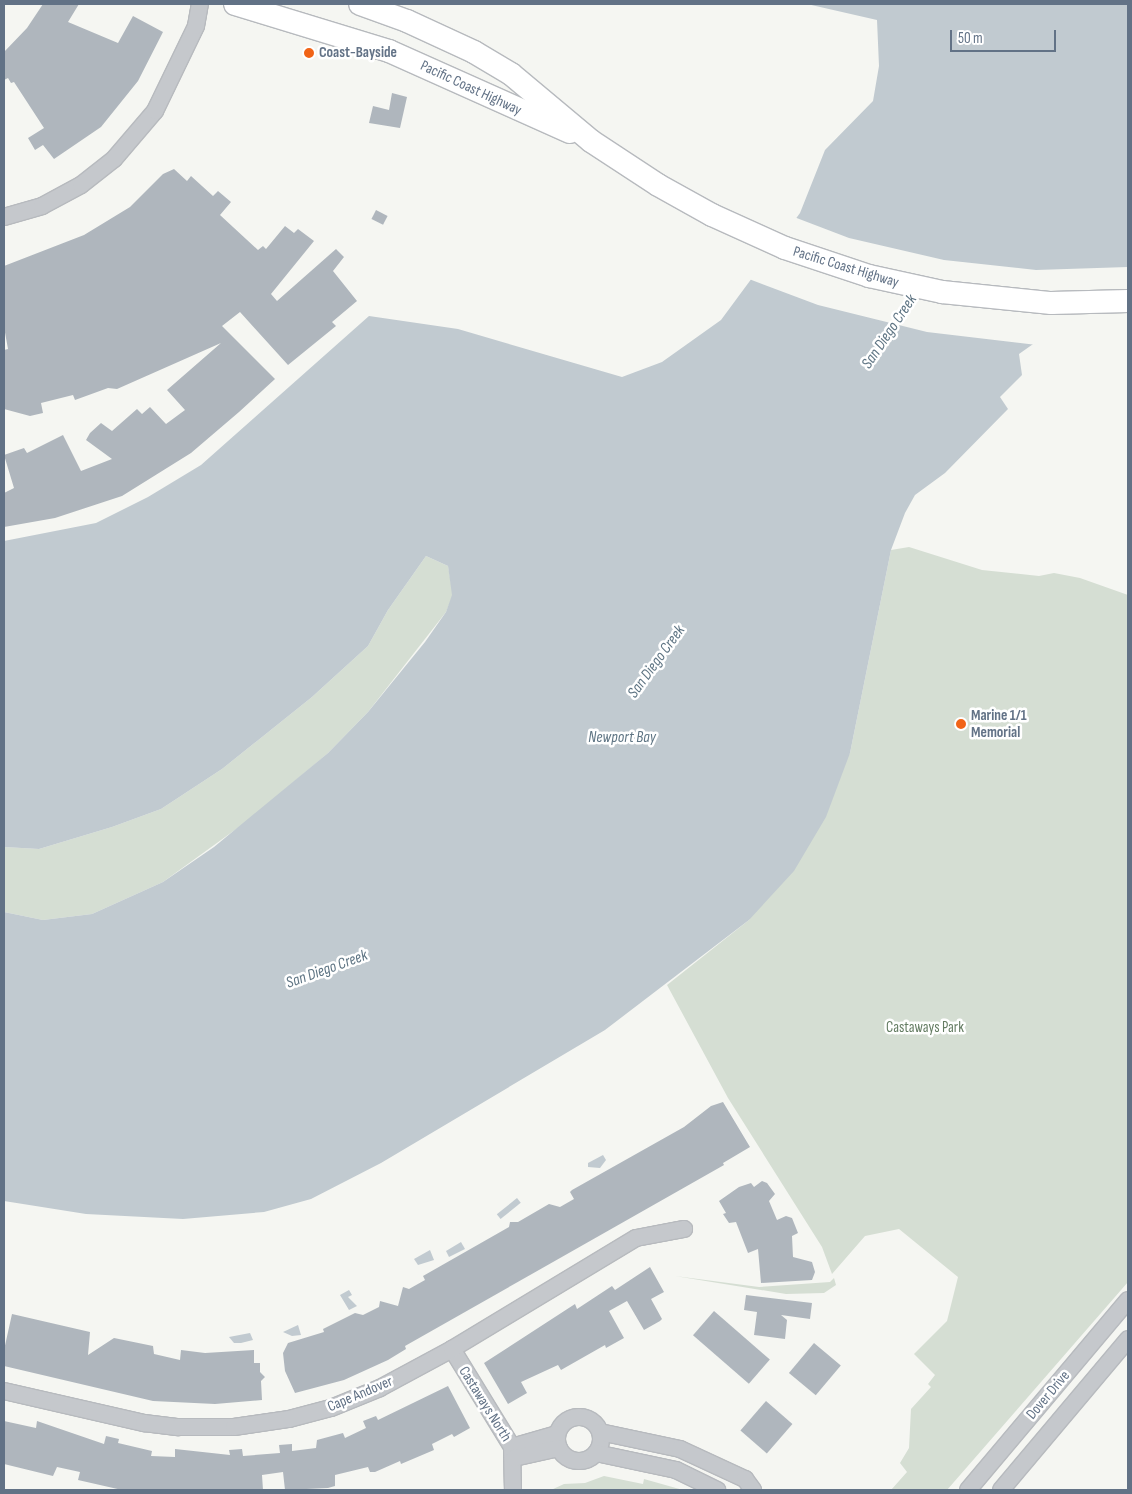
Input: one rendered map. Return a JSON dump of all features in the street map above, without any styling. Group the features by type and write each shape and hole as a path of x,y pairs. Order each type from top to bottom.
{"highway":[{"name":"Pacific Coast Highway","path":"235,4 388,51 591,141"},
{"name":"Pacific Coast Highway","path":"360,4 407,21 474,52 511,74 591,141 658,185 762,238 820,260 892,282 1006,300 1077,303 1128,301"}],"street":[{"path":"4,217 42,206 81,185 120,153 155,111 166,92 196,26 200,4"},
{"name":"Cape Andover","path":"4,1390 144,1423 205,1428 280,1422 331,1408 380,1388 452,1349 636,1238 684,1229"},
{"name":"Dover Drive","path":"968,1490 1128,1300"},
{"name":"Dover Drive","path":"1000,1490 1128,1339"},
{"name":"Castaways North","path":"452,1349 513,1453 514,1490"},
{"path":"600,1432 596,1452 584,1460 576,1461 563,1454 558,1441 565,1422 578,1417 592,1421 600,1432 680,1449 745,1479 753,1490"},
{"path":"513,1453 558,1441"},
{"path":"674,1470 680,1449"},
{"path":"596,1452 674,1470 718,1490"}],"green space":[{"name":"Castaways Park","path":"909,547 982,570 1039,576 1054,573 1080,578 1128,595 1128,1282 947,1490 891,1490 907,1472 900,1463 909,1448 911,1409 931,1387 928,1384 935,1375 914,1354 947,1321 958,1277 899,1229 865,1236 832,1274 822,1247 728,1098 667,985 749,920 850,753 891,550"},
{"path":"426,556 448,566 453,595 446,612 368,712 328,753 250,819 163,882 92,914 43,920 4,912 4,847 39,849 112,827 161,809 222,769 312,697 368,646 388,610"},
{"path":"675,1276 759,1287 830,1282 834,1278 836,1285 824,1293 786,1294"},
{"path":"604,1476 643,1484 644,1479 683,1490 551,1490 564,1484 585,1483"}],"water":[{"name":"Newport Bay","path":"807,4 1128,4 1128,277 1019,354 1022,375 1000,397 1008,409 945,473 915,495 905,513 891,550 850,753 826,817 794,871 749,920 605,1030 381,1163 311,1199 264,1212 183,1219 86,1214 4,1201 4,912 43,920 92,914 163,882 214,847 328,753 368,712 425,642 446,612 452,595 448,566 426,556 388,610 368,646 312,697 222,769 161,809 112,827 39,849 4,847 4,541 96,523 148,497 201,465 369,316 458,329 622,377 662,362 721,320 800,213 825,150 873,101 879,66 877,20"},
{"path":"603,1155 606,1160 600,1168 588,1167 588,1163"},
{"path":"517,1198 521,1203 501,1219 497,1214"},
{"path":"461,1242 465,1249 449,1257 446,1251"},
{"path":"430,1250 434,1260 418,1265 414,1259"},
{"path":"349,1290 352,1295 348,1297 357,1306 349,1310 340,1295"},
{"path":"298,1325 301,1335 292,1336 283,1332"},
{"path":"250,1333 253,1340 241,1343 234,1343 229,1337"}],"pier":[{"path":"794,217 849,238 944,260 1036,270 1128,267 1128,280 1037,345 927,332 818,305 749,279"}],"building":[{"path":"43,4 79,4 68,22 118,43 133,16 163,32 138,81 101,127 54,159 43,145 35,150 28,138 44,128 14,82 11,83 8,78 4,80 4,52 27,28"},
{"path":"392,93 407,97 400,128 369,123 373,106 389,110"},
{"path":"174,169 187,181 191,176 213,196 218,191 231,202 220,215 258,250 263,246 266,249 285,226 294,233 298,229 314,241 271,294 277,301 336,249 344,257 333,271 357,301 332,322 336,326 288,365 240,312 222,326 275,379 239,412 191,453 122,496 55,518 4,527 4,493 14,488 4,455 24,448 27,453 63,435 81,471 112,459 86,440 90,433 101,423 112,431 137,409 142,414 150,407 166,424 185,410 167,390 221,343 117,389 108,388 75,400 73,395 41,403 43,413 30,416 4,409 4,350 8,349 4,327 4,266 84,235 130,207 163,174"},
{"path":"376,210 388,216 383,225 371,219"},
{"path":"723,1102 750,1147 723,1163 724,1165 405,1346 406,1349 388,1360 344,1380 295,1393 285,1371 283,1353 288,1343 324,1332 323,1329 355,1313 363,1315 379,1307 380,1301 398,1306 403,1287 409,1289 425,1280 423,1276 509,1227 510,1222 518,1222 549,1204 560,1207 574,1199 570,1192 572,1190 684,1127 711,1106"},
{"path":"762,1181 767,1183 775,1194 769,1201 777,1220 786,1216 792,1218 798,1233 792,1236 793,1257 812,1262 815,1272 812,1280 761,1283 758,1249 748,1253 736,1222 729,1223 723,1214 726,1213 719,1201 739,1187 751,1183 754,1187"},
{"path":"650,1267 664,1292 651,1299 662,1319 660,1321 644,1330 627,1301 609,1311 624,1338 606,1348 605,1345 561,1370 558,1365 521,1382 527,1393 508,1404 484,1363 575,1304 577,1309 612,1286 615,1290"},
{"path":"746,1295 812,1303 810,1319 781,1315 787,1320 785,1339 754,1335 757,1312 744,1310"},
{"path":"714,1311 770,1360 749,1384 693,1335"},
{"path":"12,1314 90,1332 88,1355 114,1338 153,1346 154,1354 180,1360 181,1350 205,1353 254,1350 254,1363 260,1363 260,1372 265,1377 261,1381 262,1400 215,1404 153,1401 4,1366 4,1350"},
{"path":"814,1343 841,1365 816,1395 789,1373"},
{"path":"448,1386 470,1428 454,1437 452,1434 432,1444 434,1450 401,1464 400,1461 375,1472 370,1472 368,1467 335,1475 335,1486 328,1488 285,1490 283,1472 262,1475 263,1490 122,1490 78,1480 80,1472 57,1467 53,1476 4,1464 4,1421 36,1428 37,1421 104,1444 106,1436 119,1439 118,1443 152,1451 151,1456 175,1457 175,1449 230,1455 229,1450 242,1449 243,1456 280,1453 279,1445 292,1444 292,1451 316,1448 317,1440 343,1433 345,1438 366,1428 363,1421 376,1416 378,1420"},
{"path":"766,1401 792,1424 767,1453 740,1430"}],"place":[{"name":"Coast-Bayside","path":"309,53"},
{"name":"Marine 1/1 Memorial","path":"961,724"}],"water label":[{"name":"San Diego Creek","path":"890,332"},
{"name":"San Diego Creek","path":"657,662"},
{"name":"San Diego Creek","path":"327,970"}]}
